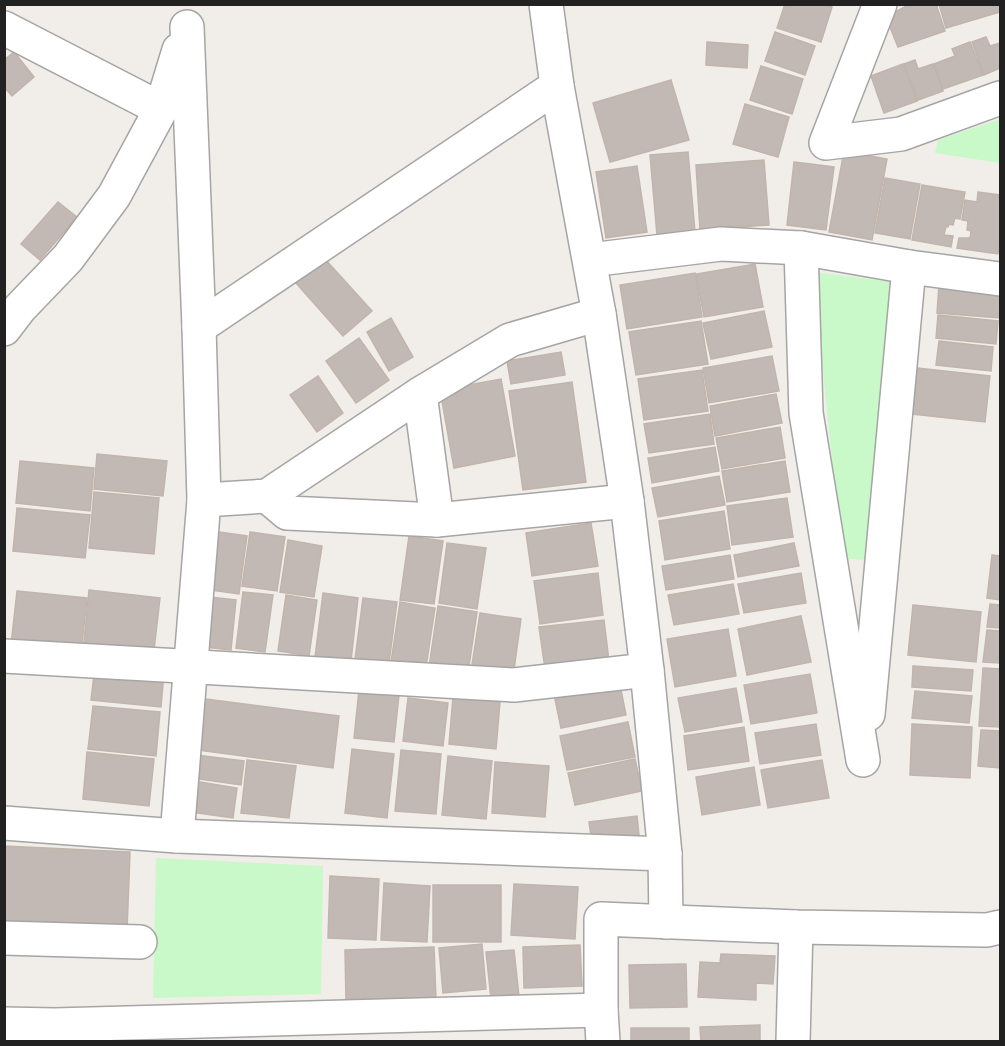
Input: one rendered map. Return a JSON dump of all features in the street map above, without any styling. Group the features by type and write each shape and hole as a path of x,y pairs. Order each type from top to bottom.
{"street":[{"path":"546,4 557,86 599,314 627,501 665,854 666,922"},
{"path":"880,4 826,143 901,134 1000,98"},
{"path":"10,312 68,258 114,196 161,109 188,16"},
{"path":"177,836 204,500 188,16"},
{"path":"4,28 161,109"},
{"path":"200,327 557,86"},
{"path":"590,260 721,244 801,248 909,267 1000,279"},
{"path":"801,248 806,413 863,760 909,267"},
{"path":"204,500 267,496 420,394 510,340 599,314"},
{"path":"420,394 437,520"},
{"path":"267,496 287,513 437,520 627,501"},
{"path":"4,656 514,685 647,670"},
{"path":"4,823 177,836 665,854"},
{"path":"4,1024 54,1033 602,1026 601,919 796,927 987,930 1000,927"},
{"path":"793,1041 796,927"},
{"path":"4,938 140,942"}],"green space":[{"path":"1000,119 1000,163 935,153 938,140"},
{"path":"813,272 893,282 872,560 842,559"},
{"path":"156,858 323,866 321,994 153,998"}],"building":[{"path":"785,4 823,4 832,7 821,42 777,28"},
{"path":"910,4 936,4 945,31 898,47 886,17"},
{"path":"939,4 1000,4 1000,12 946,28"},
{"path":"775,32 815,46 805,75 765,61"},
{"path":"986,37 990,46 1000,43 1000,68 984,75 972,42"},
{"path":"707,42 748,45 747,68 706,65"},
{"path":"970,42 983,75 943,89 934,64 955,56 952,49"},
{"path":"14,52 34,77 12,96 4,87 4,60"},
{"path":"915,60 918,69 933,64 943,91 918,100 904,64"},
{"path":"903,64 917,101 884,113 871,76"},
{"path":"761,66 803,79 792,114 750,100"},
{"path":"671,80 689,140 610,162 593,103"},
{"path":"745,104 789,117 778,157 733,144"},
{"path":"844,151 887,159 872,240 829,232"},
{"path":"688,152 695,232 657,235 650,155"},
{"path":"764,160 769,225 700,230 696,165"},
{"path":"794,162 834,167 826,230 787,225"},
{"path":"637,166 647,232 606,238 596,172"},
{"path":"885,178 920,184 910,239 875,233"},
{"path":"922,185 965,192 960,219 955,218 953,225 946,226 944,235 953,236 951,247 912,240"},
{"path":"978,192 1000,195 998,254 957,248 959,238 970,238 971,231 967,230 968,221 962,220 965,200 977,202"},
{"path":"58,202 77,217 40,260 21,244"},
{"path":"324,258 372,311 343,336 296,283"},
{"path":"755,264 763,307 704,317 696,274"},
{"path":"695,273 702,317 627,329 620,285"},
{"path":"939,285 1000,290 1000,318 937,313"},
{"path":"764,311 772,347 711,359 703,323"},
{"path":"938,315 998,321 996,344 936,338"},
{"path":"391,318 413,357 389,371 367,332"},
{"path":"701,321 708,364 636,375 629,332"},
{"path":"359,338 389,380 356,403 326,361"},
{"path":"939,341 993,347 991,371 936,365"},
{"path":"561,352 565,375 511,384 507,361"},
{"path":"772,356 779,391 709,403 703,368"},
{"path":"917,368 990,376 985,422 912,414"},
{"path":"702,370 708,411 644,420 638,379"},
{"path":"318,376 343,413 317,432 290,395"},
{"path":"501,379 515,456 454,468 440,390"},
{"path":"572,382 586,482 523,490 509,391"},
{"path":"776,394 782,423 715,436 710,406"},
{"path":"710,414 714,444 649,453 644,424"},
{"path":"780,427 785,458 722,469 716,438"},
{"path":"715,447 719,471 652,483 648,458"},
{"path":"97,454 167,461 163,496 94,489"},
{"path":"20,461 94,468 90,511 16,503"},
{"path":"785,461 790,492 727,502 722,471"},
{"path":"719,476 725,505 658,517 652,488"},
{"path":"94,492 159,498 154,554 89,548"},
{"path":"787,498 793,537 732,545 727,506"},
{"path":"17,508 90,515 85,558 13,551"},
{"path":"724,511 730,549 665,560 659,521"},
{"path":"591,523 598,566 532,576 526,533"},
{"path":"212,531 247,536 239,594 204,589"},
{"path":"250,532 285,537 277,591 242,586"},
{"path":"409,536 443,541 434,604 400,600"},
{"path":"288,540 322,546 314,597 280,592"},
{"path":"447,543 486,548 477,609 439,603"},
{"path":"794,543 799,566 738,577 734,555"},
{"path":"730,555 734,579 666,590 662,566"},
{"path":"992,555 1000,556 1000,600 987,598"},
{"path":"598,573 603,615 540,624 534,581"},
{"path":"801,573 806,603 744,613 738,584"},
{"path":"733,584 739,614 674,625 668,595"},
{"path":"89,590 160,598 153,659 83,652"},
{"path":"17,591 87,598 81,652 11,645"},
{"path":"243,592 273,595 265,652 236,648"},
{"path":"323,593 358,598 351,661 315,657"},
{"path":"286,595 317,600 309,656 278,651"},
{"path":"200,596 236,600 231,650 195,646"},
{"path":"363,598 397,602 389,663 355,659"},
{"path":"400,602 435,608 426,667 391,662"},
{"path":"990,604 1000,605 1000,628 987,627"},
{"path":"913,605 981,612 976,662 908,655"},
{"path":"438,606 477,612 468,673 429,667"},
{"path":"480,613 521,619 513,677 471,671"},
{"path":"801,616 811,662 747,675 738,629"},
{"path":"604,620 609,661 545,669 539,627"},
{"path":"728,629 736,676 675,687 667,639"},
{"path":"987,630 1000,631 1000,663 983,662"},
{"path":"95,666 164,673 161,707 91,700"},
{"path":"913,666 973,670 971,691 912,687"},
{"path":"983,668 1000,669 1000,727 979,726"},
{"path":"810,674 817,713 751,724 744,685"},
{"path":"620,685 626,715 561,728 555,699"},
{"path":"736,688 742,722 685,732 678,698"},
{"path":"359,690 399,695 394,742 354,738"},
{"path":"915,691 972,696 969,723 912,718"},
{"path":"453,697 500,702 496,749 449,744"},
{"path":"198,698 339,716 333,768 191,749"},
{"path":"408,698 448,703 443,746 403,741"},
{"path":"93,706 160,712 156,756 88,749"},
{"path":"628,722 635,757 567,770 560,736"},
{"path":"816,724 821,755 760,764 755,733"},
{"path":"912,724 972,727 970,778 910,775"},
{"path":"744,727 749,761 688,770 684,736"},
{"path":"981,730 1000,731 1000,768 978,766"},
{"path":"352,749 394,754 387,818 345,813"},
{"path":"401,750 441,754 436,814 395,811"},
{"path":"87,752 154,759 149,806 83,799"},
{"path":"196,755 244,761 241,785 193,778"},
{"path":"448,756 492,761 486,819 442,815"},
{"path":"635,759 642,791 575,805 568,773"},
{"path":"247,760 296,766 289,818 241,813"},
{"path":"822,760 829,798 768,808 761,770"},
{"path":"495,762 549,766 545,817 492,813"},
{"path":"754,767 760,805 702,815 696,777"},
{"path":"188,780 237,788 233,818 184,811"},
{"path":"637,816 639,835 592,843 589,822"},
{"path":"4,846 130,852 127,931 4,925"},
{"path":"330,876 379,879 376,940 328,938"},
{"path":"384,883 430,886 427,942 381,940"},
{"path":"514,884 578,887 575,939 511,935"},
{"path":"433,885 501,885 501,942 433,942"},
{"path":"482,944 486,989 443,993 439,948"},
{"path":"580,945 582,986 524,988 523,947"},
{"path":"434,947 436,1000 346,1003 345,950"},
{"path":"514,950 519,996 491,999 486,952"},
{"path":"721,954 775,956 773,984 756,983 756,1000 698,997 700,962 720,963"},
{"path":"686,964 687,1007 630,1008 629,965"},
{"path":"760,1025 760,1042 701,1042 700,1027"},
{"path":"631,1028 689,1028 689,1042 631,1042"}]}
